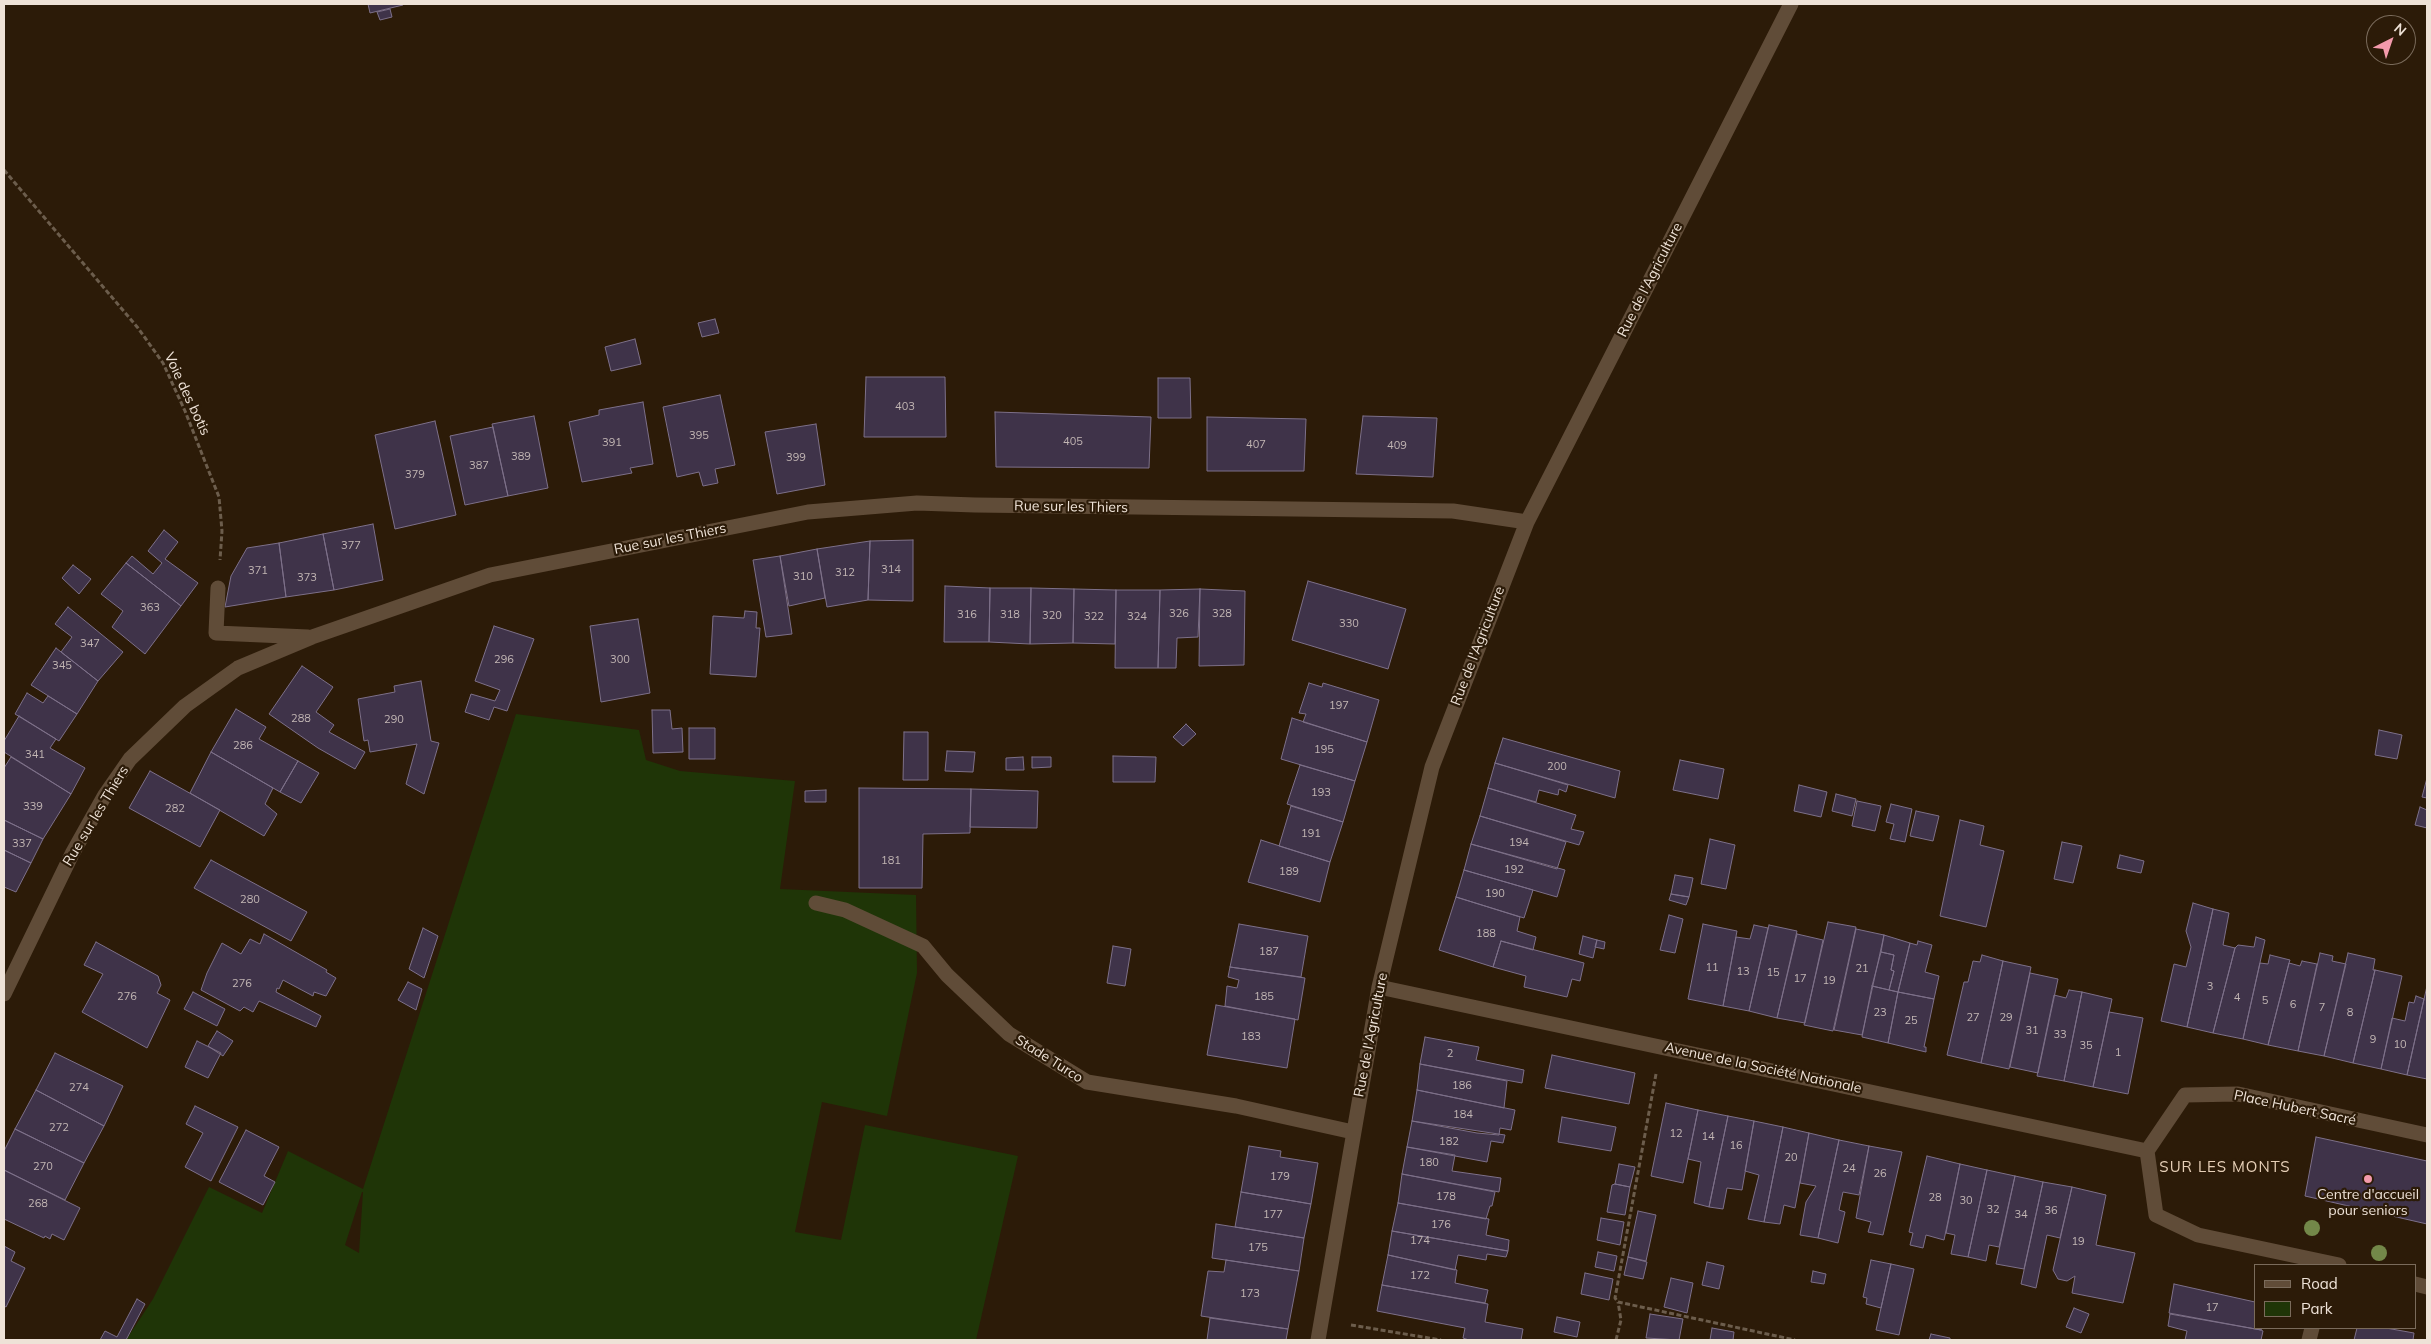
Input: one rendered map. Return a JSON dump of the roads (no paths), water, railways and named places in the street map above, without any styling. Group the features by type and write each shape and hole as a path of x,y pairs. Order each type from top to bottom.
{"street":[{"name":"Rue de l'Agriculture","path":"1318,1340 1379,987 1432,767 1526,522 1791,4"},
{"name":"Rue sur les Thiers","path":"4,994 72,854 105,795 130,759 185,706 238,668 312,637 490,575 808,512 917,503 1453,511 1526,522"},
{"path":"218,588 216,633 312,637"},
{"name":"Stade Turco","path":"816,902 846,910 923,946 948,975 1009,1034 1087,1082 1236,1106 1353,1132"},
{"name":"Avenue de la Société Nationale","path":"1379,987 2147,1150"},
{"name":"Place Hubert Sacré","path":"2147,1150 2185,1095 2238,1094 2427,1135"},
{"path":"2147,1150 2156,1214 2198,1236 2331,1264"}],"place":[{"name":"Centre d'accueil pour seniors","path":"2368,1179"}],"district":[{"name":"SUR LES MONTS","path":"2225,1167"}]}
